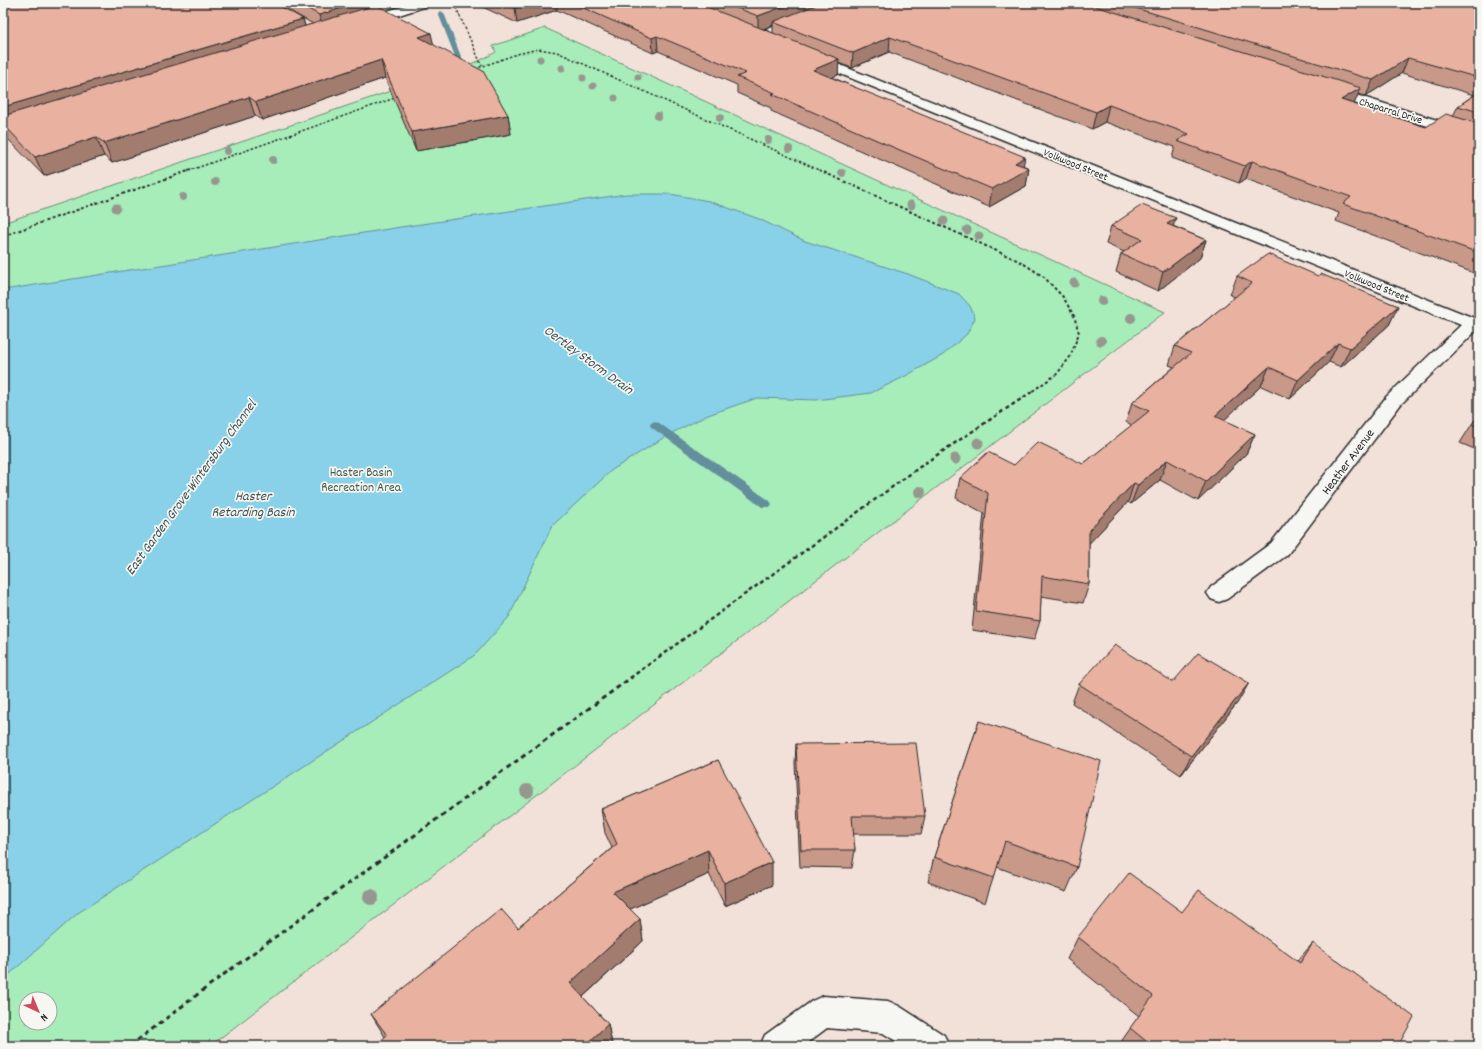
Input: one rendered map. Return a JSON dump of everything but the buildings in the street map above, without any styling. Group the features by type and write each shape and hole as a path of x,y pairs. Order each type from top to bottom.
{"street":[{"path":"352,26 426,3"},
{"path":"759,36 845,3"},
{"path":"744,31 781,45"},
{"name":"Volkwood Street","path":"796,51 1475,325"},
{"name":"Chaparral Drive","path":"1314,86 1479,138"},
{"name":"Heather Avenue","path":"1219,593 1279,549 1394,400 1475,325"},
{"path":"776,1046 823,1012 888,1017 933,1046"}],"path":[{"path":"454,3 482,66"},
{"path":"130,1046 229,970 928,461 1057,374 1070,357 1075,345 1079,333 1074,316 1063,296 1044,277 1021,262 940,224 556,52 538,49 517,54 469,71"},
{"path":"3,236 397,97"}],"green space":[{"name":"Haster Basin Recreation Area","path":"545,28 1165,312 210,1046 3,1046 3,223 479,61 496,52 493,46"}],"water":[{"name":"Haster Retarding Basin","path":"626,194 670,194 709,201 759,219 805,241 908,274 959,294 970,306 975,318 967,334 943,355 904,377 871,393 816,400 757,398 708,415 668,435 612,470 552,526 509,617 475,655 78,913 3,980 3,290 401,227"}],"waterway":[{"name":"East Garden Grove-Wintersburg Channel","path":"441,13 461,64"},
{"name":"Oertley Storm Drain","path":"655,425 766,504"}]}
